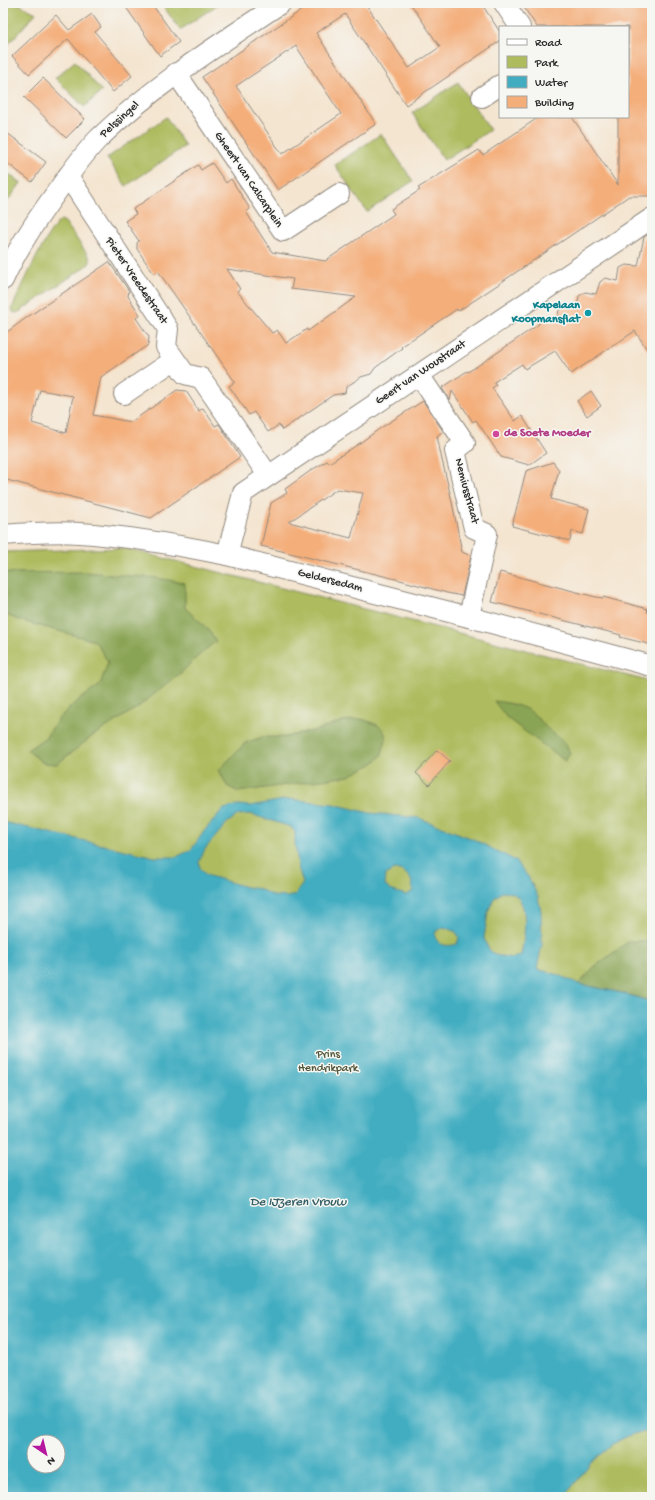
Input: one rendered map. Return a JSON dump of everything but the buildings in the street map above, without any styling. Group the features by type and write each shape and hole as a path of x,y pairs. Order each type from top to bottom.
{"street":[{"name":"Pelssingel","path":"3,280 9,265 35,222 68,176 98,140 145,98 176,73 281,3"},
{"path":"504,3 519,26"},
{"name":"Gheert van Calcarplein","path":"176,73 283,231 338,194"},
{"path":"482,97 499,86"},
{"name":"Pieter Vreedestraat","path":"68,176 168,329 166,347 174,360 184,374 201,378 268,475"},
{"name":"Geert van Woustraat","path":"227,555 243,493 652,218"},
{"path":"124,394 174,360"},
{"name":"Nemiusstraat","path":"419,375 465,443 455,451 474,528 488,534 469,617"},
{"name":"Geldersedam","path":"3,534 78,533 112,536 150,540 227,555 652,666"}],"green space":[{"path":"3,3 17,3 36,13 3,50"},
{"path":"161,3 220,3 180,30"},
{"path":"75,61 102,91 84,107 55,78"},
{"path":"458,82 490,130 444,160 412,113"},
{"path":"166,117 185,146 126,186 107,158"},
{"path":"381,134 413,181 367,212 335,165"},
{"path":"3,170 21,183 7,202 3,200"},
{"path":"61,220 65,222 90,258 90,262 88,265 19,312 13,312 12,308 42,247 55,225"},
{"name":"De IJzeren Vrouw","path":"124,548 652,682 652,1497 3,1497 3,552"},
{"path":"85,572 157,578 185,583 185,608 207,628 216,641 182,672 137,708 94,735 57,764 43,763 27,750 46,737 59,718 75,703 100,685 108,662 95,641 18,620 3,613 3,573"},
{"path":"494,701 521,707 535,715 566,745 570,754 565,761 507,718"},
{"path":"361,719 377,725 384,731 384,747 378,759 349,776 238,792 227,786 219,770 245,743 262,737 285,737 317,730 343,721"},
{"path":"629,941 652,941 652,1002 622,993 579,984 594,967"}],"water":[{"name":"De IJzeren Vrouw","path":"289,799 333,804 370,813 419,818 473,839 516,861 529,878 538,897 541,911 542,944 537,969 558,975 579,984 622,993 652,1002 652,1428 632,1434 607,1448 584,1472 564,1497 3,1497 3,822 155,857 176,857 191,850 205,830 224,809 239,805 250,806","holes":["250,814 291,827 295,832 298,867 303,883 295,895 287,897 273,896 260,889 246,887 206,875 200,868 199,862 205,849 227,823 238,815","394,869 402,871 409,876 413,888 412,892 406,895 390,890 385,885 386,875","502,892 513,893 520,900 524,912 524,935 521,955 513,958 495,955 488,948 484,938 488,912 494,898","444,927 456,932 459,937 457,944 441,944 436,939 436,931"]}],"place":[{"name":"Kapelaan Koopmansflat","path":"588,313"},
{"name":"de Soete Moeder","path":"496,434"}],"park label":[{"name":"Prins Hendrikpark","path":"328,1062"}]}
